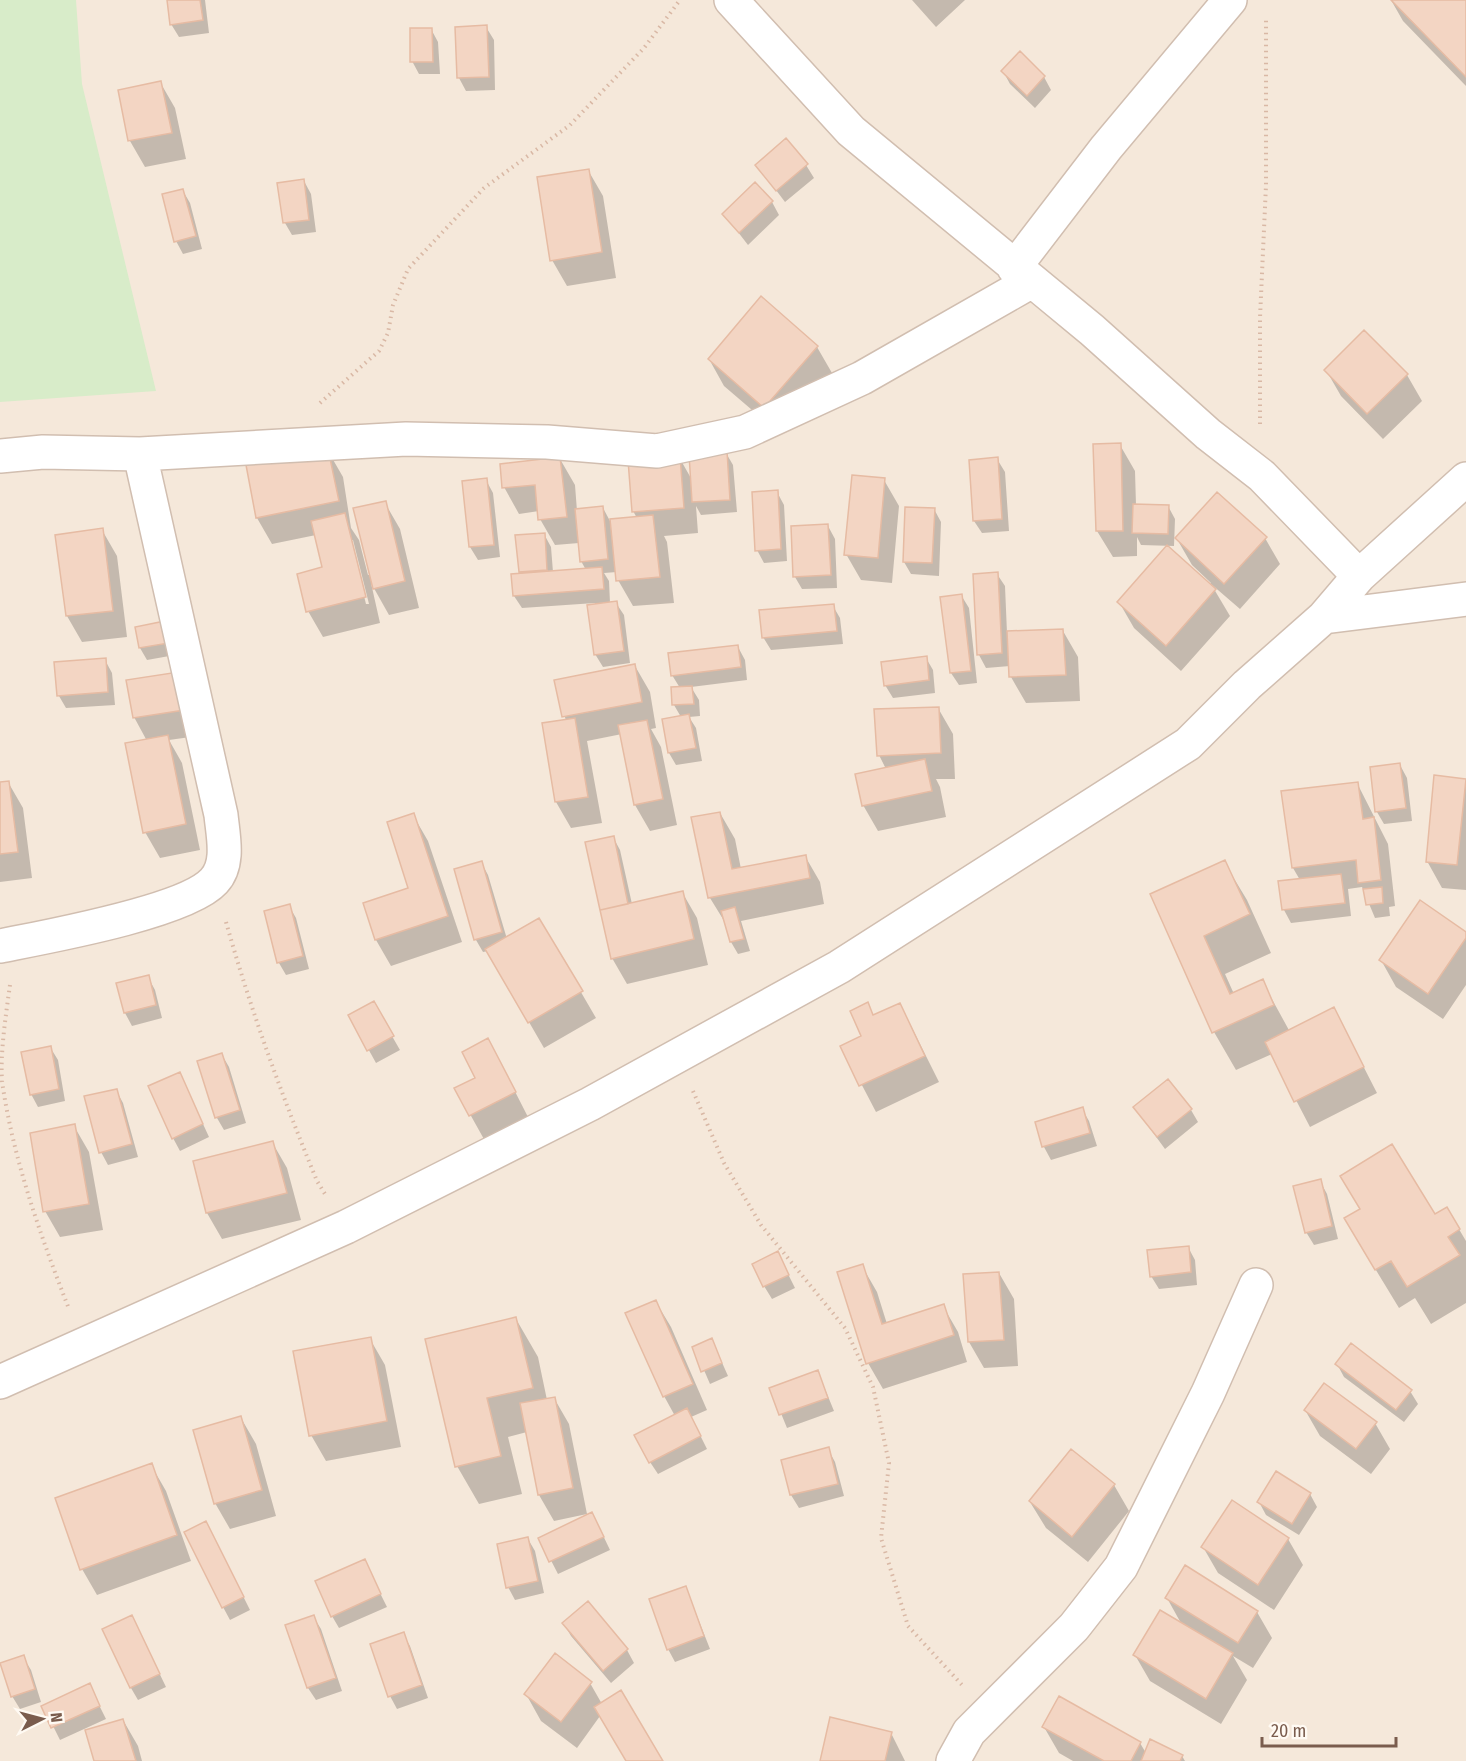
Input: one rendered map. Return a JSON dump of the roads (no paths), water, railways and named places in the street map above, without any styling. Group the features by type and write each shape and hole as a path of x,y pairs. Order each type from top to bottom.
{"street":[{"path":"731,0 851,131 1092,330 1208,434 1262,476 1359,576"},
{"path":"757,0 763,36"},
{"path":"0,456 43,452 140,454 405,439 547,442 657,451 745,432 862,378 1023,274 1106,148 1230,0"},
{"path":"8,945 75,932 186,900 215,881 225,858 221,815 140,454"},
{"path":"0,1382 346,1227 590,1104 840,967 1188,744 1247,685 1324,617 1359,576 1466,479"},
{"path":"1324,617 1466,599"},
{"path":"952,1761 969,1732 1074,1627 1120,1567 1173,1466 1256,1285"}]}
